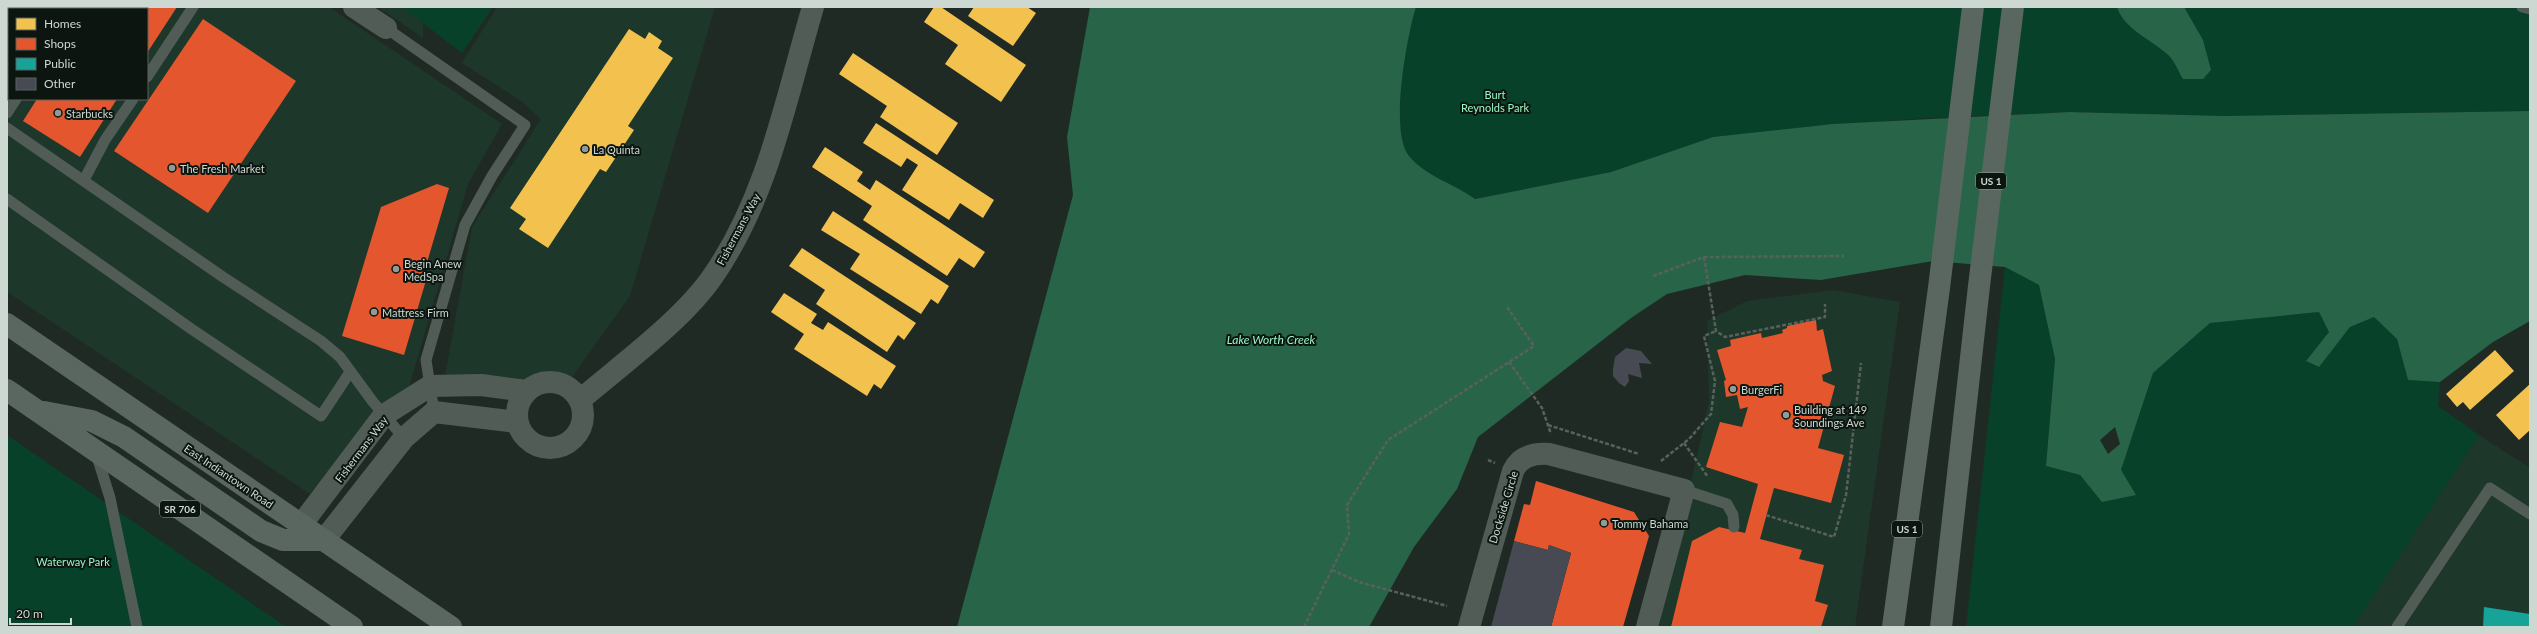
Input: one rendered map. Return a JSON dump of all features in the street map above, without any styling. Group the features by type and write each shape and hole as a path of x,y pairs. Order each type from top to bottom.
{"main road":[{"name":"US 1","path":"1893,627 1940,288 1973,7"},
{"name":"US 1","path":"1941,627 1978,286 2013,7"},
{"name":"East Indiantown Road","path":"7,324 452,627"},
{"name":"SR 706","path":"7,390 352,627"},
{"path":"36,411 92,421 124,437 261,531 283,540 324,540"}],"street":[{"path":"354,7 381,19"},
{"name":"Fishermans Way","path":"580,400 693,300 713,277 731,247 761,184 813,7"},
{"path":"556,382 574,392 580,400 583,410 583,422 579,432 571,441 562,446 550,448 539,446 529,441 522,432 518,422 517,411 520,400 527,391 536,385 556,382"},
{"path":"430,386 481,385 527,391"},
{"name":"Fishermans Way","path":"301,525 384,416 430,386"},
{"path":"324,540 404,438 434,412 518,422"},
{"name":"Dockside Circle","path":"1469,627 1511,477 1515,466 1529,455 1549,454 1684,490"},
{"path":"1647,627 1684,490"}],"lane":[{"path":"148,75 193,7"},
{"path":"2522,7 2530,9"},
{"path":"381,19 525,125 492,176 465,224 426,360 434,412"},
{"path":"7,113 15,100"},
{"path":"84,180 105,140 132,100"},
{"path":"7,128 223,277 321,341 340,357 384,416 404,438"},
{"path":"7,199 190,328 321,416 350,372"},
{"path":"95,451 110,498 137,627"},
{"path":"2397,627 2490,488 2530,514"},
{"path":"1684,490 1727,504 1734,515 1734,527"}],"path":[{"path":"1653,276 1704,257 1844,256"},
{"path":"1704,257 1716,331 1725,337 1825,317 1825,304"},
{"path":"1304,627 1349,534 1347,506 1388,440 1534,346 1507,307"},
{"path":"1656,459 1663,462 1684,443 1711,414 1715,381 1704,336 1716,331"},
{"path":"1509,362 1542,408 1552,436"},
{"path":"1766,515 1834,537 1846,495 1861,363"},
{"path":"1548,425 1641,455"},
{"path":"1684,443 1708,477"},
{"path":"1332,570 1359,582 1447,606"}],"shaded area":[{"path":"7,7 329,7 502,124 468,184 408,391 310,494 7,292"},
{"path":"378,7 423,7 423,38"},
{"path":"497,7 715,7 630,296 562,391 445,376 472,227 541,119 521,101 462,63"},
{"path":"1834,290 1900,302 1855,627 1659,627 1709,401 1707,321 1747,301"},
{"path":"2479,435 2530,468 2530,627 2352,627"}],"green space":[{"path":"402,7 493,7 462,53"},
{"name":"Burt Reynolds Park","path":"1416,7 2530,7 2530,111 2224,116 2069,112 1911,119 1713,137 1611,172 1475,199 1423,169 1409,156 1403,144 1400,127 1402,83 1408,39"},
{"path":"2005,267 2040,285 2055,359 2046,466 2080,475 2102,502 2121,470 2153,373 2210,323 2319,312 2329,332 2306,361 2318,367 2350,327 2374,317 2397,339 2408,380 2440,382 2438,406 2479,435 2353,627 1966,627"},
{"name":"Waterway Park","path":"7,435 286,627 7,627"}],"water":[{"name":"Lake Worth Creek","path":"1090,7 1416,7 1408,39 1402,83 1400,127 1403,144 1409,156 1423,169 1475,199 1611,172 1713,137 1833,124 2069,112 2224,116 2530,111 2530,321 2493,342 2440,382 2408,380 2397,339 2374,317 2350,327 2319,367 2306,361 2329,332 2319,312 2210,323 2153,373 2121,470 2136,495 2102,502 2080,475 2046,466 2055,359 2039,285 2005,267 1933,261 1821,280 1745,275 1667,294 1631,318 1478,437 1457,489 1414,547 1369,627 957,627 1073,195 1067,137","holes":["2115,427 2120,444 2108,454 2100,440"]},
{"path":"2117,7 2184,7 2203,40 2211,70 2203,79 2183,79 2169,56 2131,28 2120,15"}],"building: Homes":[{"path":"934,7 941,7 1026,65 1001,102 945,64 958,45 924,22"},
{"path":"974,7 1027,7 1036,13 1013,46 968,16"},
{"name":"La Quinta","path":"629,29 645,39 649,32 662,41 658,48 673,58 628,126 634,130 606,172 600,169 548,248 519,229 526,219 510,208"},
{"path":"853,53 958,123 937,155 880,117 887,106 839,74"},
{"path":"876,123 994,200 983,218 960,203 949,220 902,190 918,165 907,158 901,167 863,143"},
{"path":"825,147 863,172 857,181 870,190 876,180 985,252 974,268 959,258 947,276 863,220 872,206 812,167"},
{"path":"833,211 949,286 938,304 931,299 921,314 850,269 860,254 821,230"},
{"path":"802,248 916,323 904,340 898,335 887,352 816,304 825,290 789,266"},
{"path":"784,293 817,314 811,323 823,330 828,322 896,366 881,389 874,384 867,396 794,349 804,334 771,312"},
{"path":"2495,350 2514,371 2470,410 2463,402 2457,407 2446,394"},
{"path":"2530,384 2530,430 2519,440 2496,415"}],"building: Shops":[{"path":"177,7 148,51 148,8 97,8"},
{"path":"203,19 296,81 208,213 114,151"},
{"path":"36,100 116,100 80,157 23,121"},
{"path":"437,184 449,188 423,276 427,277 404,355 342,336 381,207"},
{"path":"1816,320 1817,331 1823,329 1832,371 1822,375 1823,381 1835,386 1818,448 1844,455 1831,503 1774,488 1760,539 1802,550 1799,559 1824,565 1815,601 1828,605 1821,627 1671,627 1692,541 1719,527 1745,533 1758,484 1706,467 1720,422 1742,427 1748,407 1740,409 1737,395 1726,397 1724,381 1726,380 1717,350 1731,346 1730,340 1761,333 1762,338 1783,333 1782,330 1787,328 1787,326"},
{"path":"1536,481 1634,512 1649,536 1623,627 1551,627 1571,553 1549,545 1548,550 1514,541 1524,504 1530,505"}],"building: Public":[{"path":"2484,607 2530,614 2530,627 2483,627"}],"building: Other":[{"path":"1626,348 1641,351 1652,364 1639,363 1642,378 1628,374 1629,381 1625,387 1613,376 1613,369 1615,357"},
{"path":"1514,541 1548,550 1549,545 1571,553 1551,627 1491,627"}],"place":[{"name":"Starbucks","path":"58,113"},
{"name":"La Quinta","path":"585,149"},
{"name":"The Fresh Market","path":"172,168"},
{"name":"Begin Anew MedSpa","path":"396,269"},
{"name":"Mattress Firm","path":"374,312"},
{"name":"BurgerFi","path":"1733,389"},
{"name":"Building at 149 Soundings Ave","path":"1786,415"},
{"name":"Tommy Bahama","path":"1604,523"}]}
